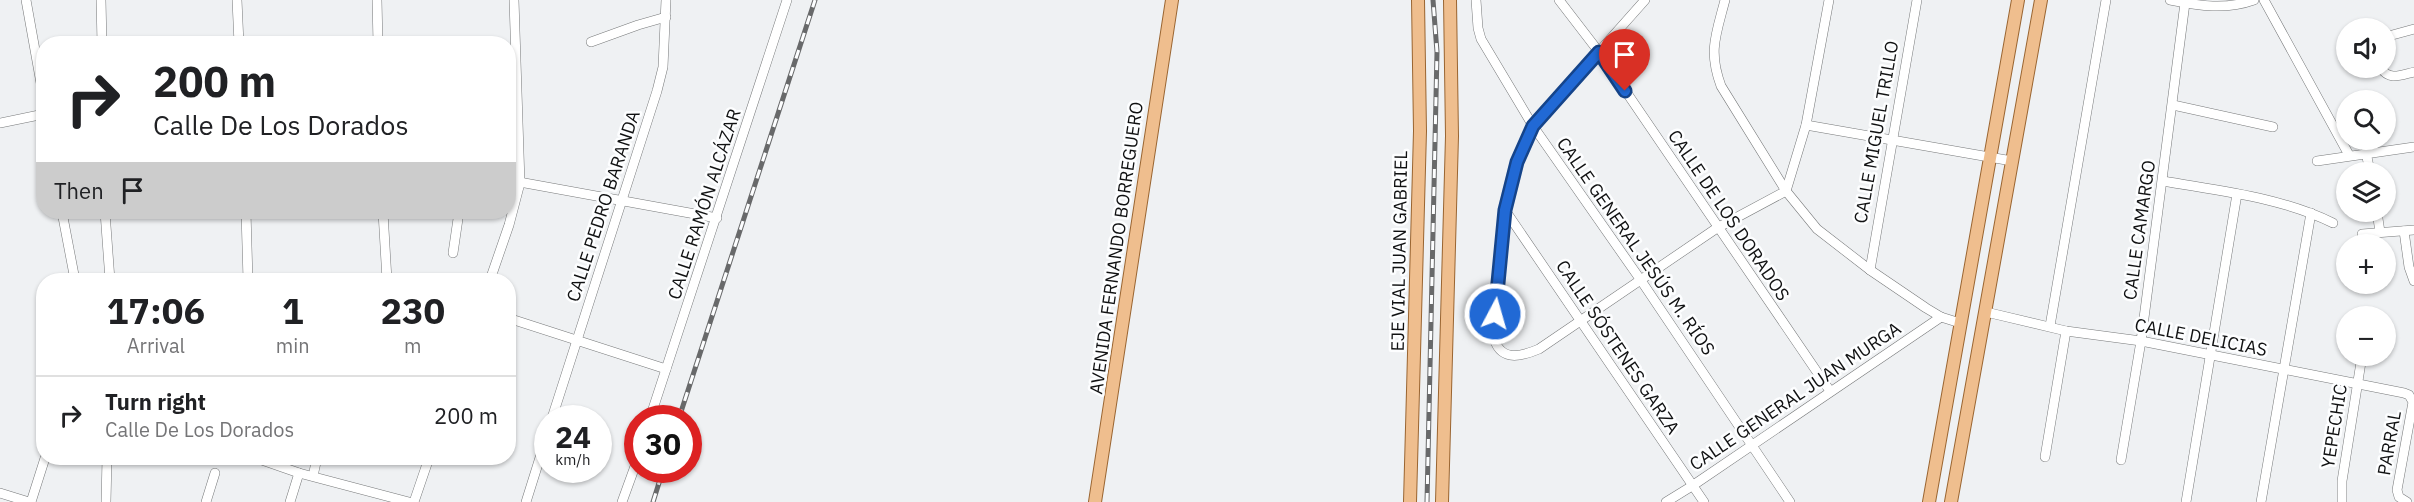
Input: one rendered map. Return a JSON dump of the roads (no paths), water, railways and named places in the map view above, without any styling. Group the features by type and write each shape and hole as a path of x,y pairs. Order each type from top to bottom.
{"main road":[{"name":"AVENIDA FERNANDO BORREGUERO","path":"1095,502 1172,0"},
{"name":"EJE VIAL JUAN GABRIEL","path":"1410,502 1420,131 1418,0"},
{"path":"1442,502 1452,136 1450,0"},
{"path":"1929,502 2018,0"},
{"path":"1951,502 2041,0"}],"street":[{"path":"26,0 36,56"},
{"path":"101,0 102,36"},
{"path":"237,0 239,36"},
{"path":"377,0 378,36"},
{"path":"514,0 515,36"},
{"name":"CALLE PEDRO BARANDA","path":"556,405 623,201 661,75 666,0"},
{"name":"CALLE RAMÓN ALCÁZAR","path":"654,405 787,0"},
{"name":"CALLE GENERAL JESÚS M. RÍOS","path":"1476,0 1481,39 1533,126 1640,279 1790,502"},
{"name":"CALLE DE LOS DORADOS","path":"1559,0 1599,52 1830,391"},
{"path":"1645,0 1533,126 1517,162 1505,210 1492,335 1498,350 1505,354 1527,354 1539,349 1717,228 1786,191 1806,125 1829,0"},
{"path":"1725,0 1713,49 1714,68 1721,86 1786,191 1817,229 1870,270 1941,317 1960,322"},
{"name":"CALLE MIGUEL TRILLO","path":"1870,270 1917,0"},
{"path":"2050,326 2106,0"},
{"path":"2170,0 2224,7 2237,6 2254,0"},
{"path":"2264,0 2349,155"},
{"name":"CALLE CAMARGO","path":"2121,460 2141,341 2185,3"},
{"path":"591,42 666,17"},
{"path":"2396,35 2414,29"},
{"path":"516,61 520,183 516,198"},
{"path":"2396,76 2414,72"},
{"path":"2173,105 2273,127"},
{"path":"0,123 36,116"},
{"path":"1806,125 1891,142 2012,161"},
{"path":"2316,161 2366,152 2414,147"},
{"path":"2366,152 2368,162"},
{"path":"2163,181 2237,194 2311,213 2332,224"},
{"path":"516,182 717,218"},
{"path":"2186,502 2212,356 2237,194"},
{"name":"CALLE SÓSTENES GARZA","path":"1505,210 1704,502"},
{"path":"2261,502 2311,213"},
{"path":"63,219 74,273"},
{"path":"106,219 109,273"},
{"path":"246,219 248,273"},
{"path":"383,219 387,273"},
{"path":"453,253 458,219"},
{"path":"492,273 511,219"},
{"path":"2378,222 2380,232"},
{"path":"2362,234 2409,231 2409,267 2414,281"},
{"name":"CALLE DELICIAS","path":"1986,312 2066,331 2141,341 2358,382 2409,396"},
{"name":"CALLE GENERAL JUAN MURGA","path":"1666,502 1941,317"},
{"path":"516,321 666,369"},
{"path":"2045,457 2066,331"},
{"name":"YEPECHIC","path":"2342,502 2342,481 2360,366"},
{"name":"PARRAL","path":"2403,500 2397,490 2413,402 2409,396"},
{"path":"0,493 30,502 43,465"},
{"path":"106,502 107,465"},
{"path":"276,465 382,498 409,502"},
{"path":"313,476 315,465"},
{"path":"414,502 427,465"},
{"path":"206,502 215,473"},
{"path":"290,502 299,473"},
{"path":"526,502 534,477"},
{"path":"622,502 629,483"}],"railway":[{"path":"683,405 815,0"},
{"path":"1427,502 1437,52 1433,0"},
{"path":"653,502 659,483"}]}
